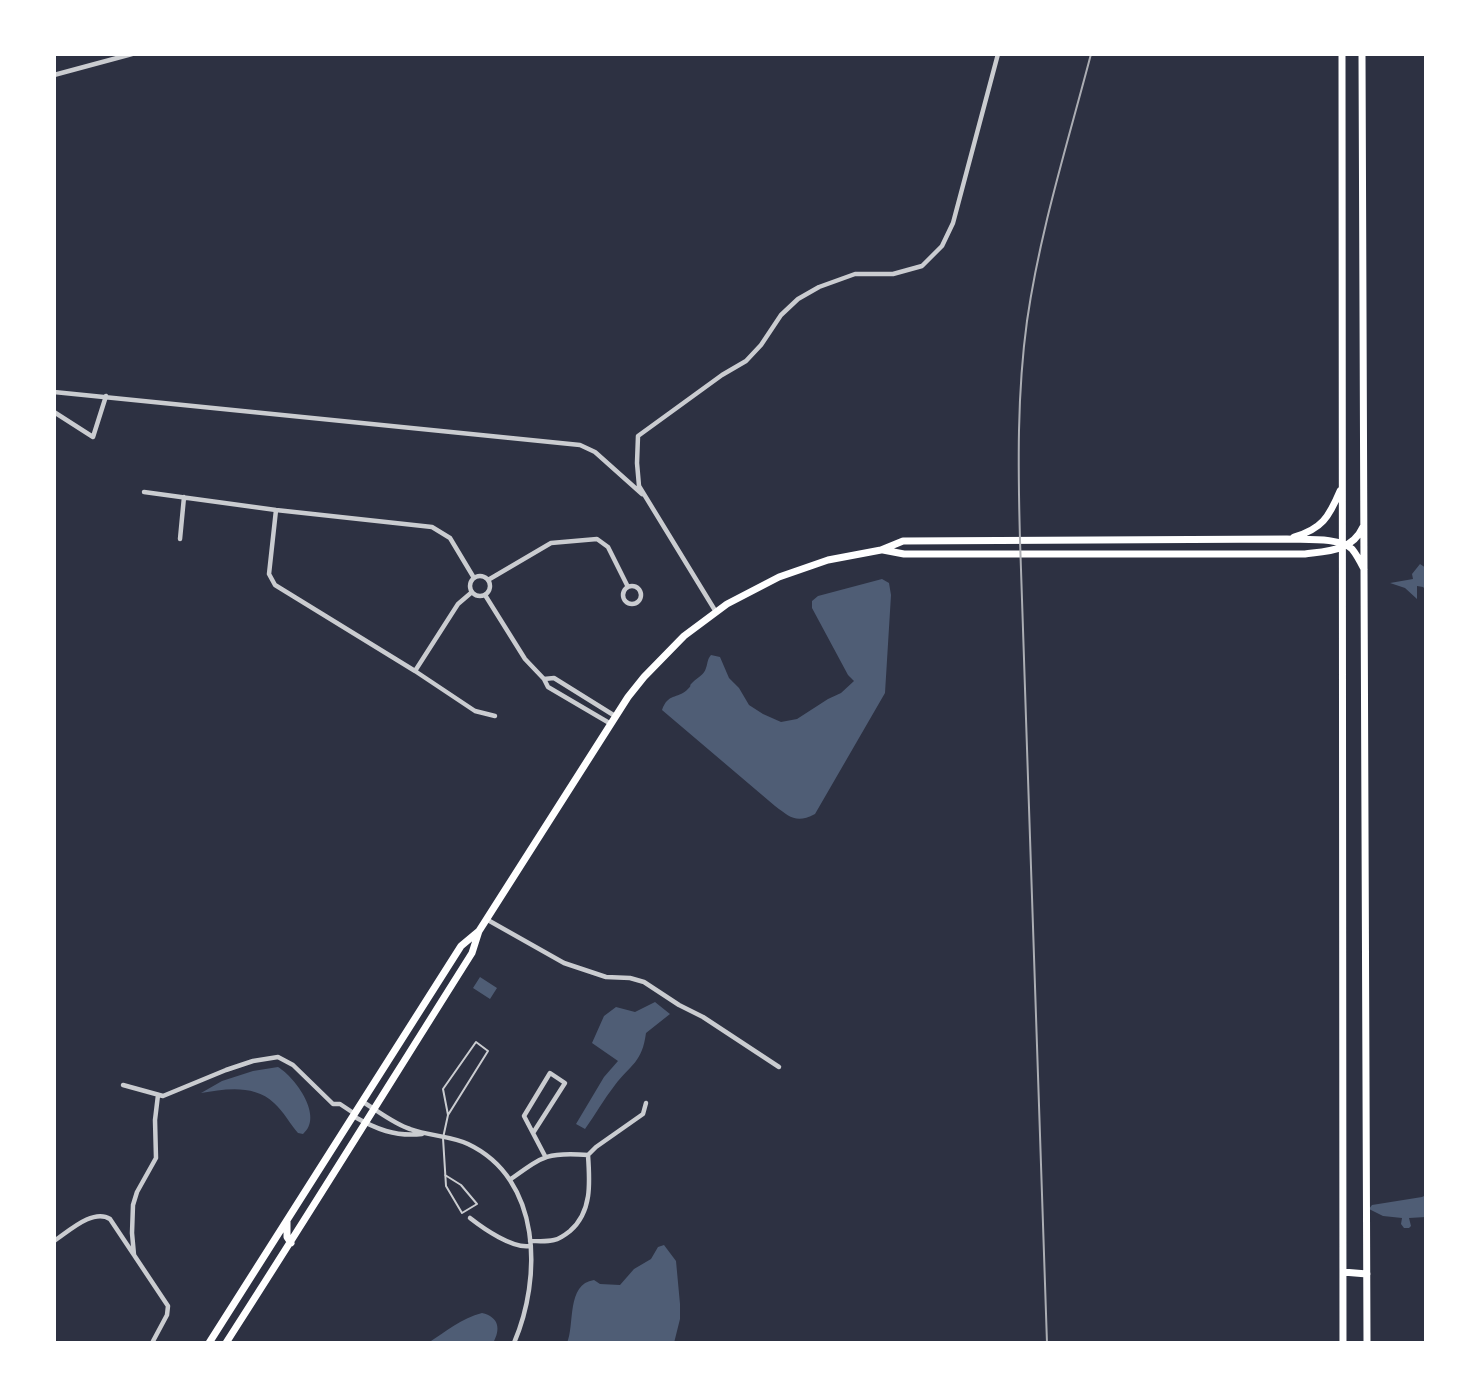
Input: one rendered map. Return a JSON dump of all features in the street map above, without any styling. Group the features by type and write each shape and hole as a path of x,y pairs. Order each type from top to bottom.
{"main road":[{"path":"1342,54 1343,1343"},
{"path":"1362,54 1367,1343"},
{"path":"1287,539 1314,530 1323,523 1342,485"},
{"path":"881,550 904,554 1305,554 1344,545 1357,536 1364,523"},
{"path":"209,1343 461,946 478,931 615,716 644,676 684,636 716,612 753,589 800,568 881,550 903,541 1287,539 1344,545 1355,553 1364,569"},
{"path":"226,1343 472,953 478,931"},
{"path":"288,1220 287,1238 291,1243"},
{"path":"1343,1272 1367,1274"}],"street":[{"path":"54,75 132,54"},
{"path":"716,612 639,486 638,436 722,375 746,361 761,345 781,315 798,299 819,287 855,274 893,274 922,266 942,246 953,223 998,54"},
{"path":"54,392 580,445 595,452 646,498"},
{"path":"54,412 93,437 106,396"},
{"path":"144,492 276,510 432,527 450,538 474,578"},
{"path":"180,539 184,497"},
{"path":"276,510 269,574 275,585 415,671 475,711 495,716"},
{"path":"488,580 551,543 597,539 608,547 628,587"},
{"path":"483,576 488,580 490,588 485,595 480,596 472,592 470,586 474,578 483,576"},
{"path":"628,587 639,590 640,599 636,603 628,604 624,599 624,591 628,587"},
{"path":"415,671 458,604 472,592"},
{"path":"485,595 525,659 544,679 548,687 610,724"},
{"path":"544,679 554,678 615,716"},
{"path":"574,704 580,694"},
{"path":"486,919 564,963 606,976 644,982 679,1005 703,1017 779,1067"},
{"path":"123,1085 158,1095 170,1094 253,1061 278,1057 293,1065 333,1104 340,1104 365,1123 382,1131 410,1136 424,1134"},
{"path":"533,1133 565,1083 550,1073 524,1116 544,1156"},
{"path":"135,1257 132,1233 133,1205 137,1192 156,1158 155,1120 158,1095"},
{"path":"363,1102 407,1128 467,1143 500,1167 511,1179 528,1217 530,1244 529,1300 514,1343"},
{"path":"511,1179 544,1156 588,1155 643,1114 646,1103"},
{"path":"470,1218 482,1227 522,1247 562,1237 580,1222 586,1206 590,1185 588,1155"},
{"path":"54,1241 89,1219 102,1216 110,1219 168,1309 165,1320 152,1343"}],"lane":[{"path":"445,1175 461,1185 477,1203 462,1213 446,1186 445,1175 443,1138 448,1115 488,1051 476,1042 443,1089 448,1115"}],"water":[{"path":"1420,564 1426,568 1426,590 1417,586 1417,599 1405,588 1390,583 1413,579 1412,574"},
{"path":"882,579 889,583 891,595 885,693 815,814 798,819 785,813 662,710 667,701 687,690 702,674 711,655 720,657 729,678 739,688 749,705 781,722 797,719 841,693 854,681 848,675 812,608 812,601 818,596"},
{"path":"480,977 497,988 490,999 473,988"},
{"path":"655,1002 670,1014 646,1033 639,1057 611,1090 585,1129 576,1124 604,1077 618,1061 592,1043 604,1016 616,1007 635,1012"},
{"path":"278,1067 299,1089 309,1108 309,1127 303,1134 298,1133 274,1103 258,1093 229,1089 201,1093 222,1081 253,1071"},
{"path":"1426,1195 1426,1217 1409,1218 1411,1226 1409,1228 1404,1228 1401,1224 1402,1218 1383,1216 1369,1209 1372,1205"},
{"path":"664,1245 676,1261 680,1319 674,1343 567,1343 575,1297 579,1289 585,1283 594,1280 600,1284 620,1285 634,1269 651,1259 658,1247"},
{"path":"482,1313 492,1317 497,1324 497,1333 493,1343 428,1343 461,1322"}],"railway":[{"path":"1047,1343 1020,540 1020,403 1027,321 1039,253 1091,54"}]}
